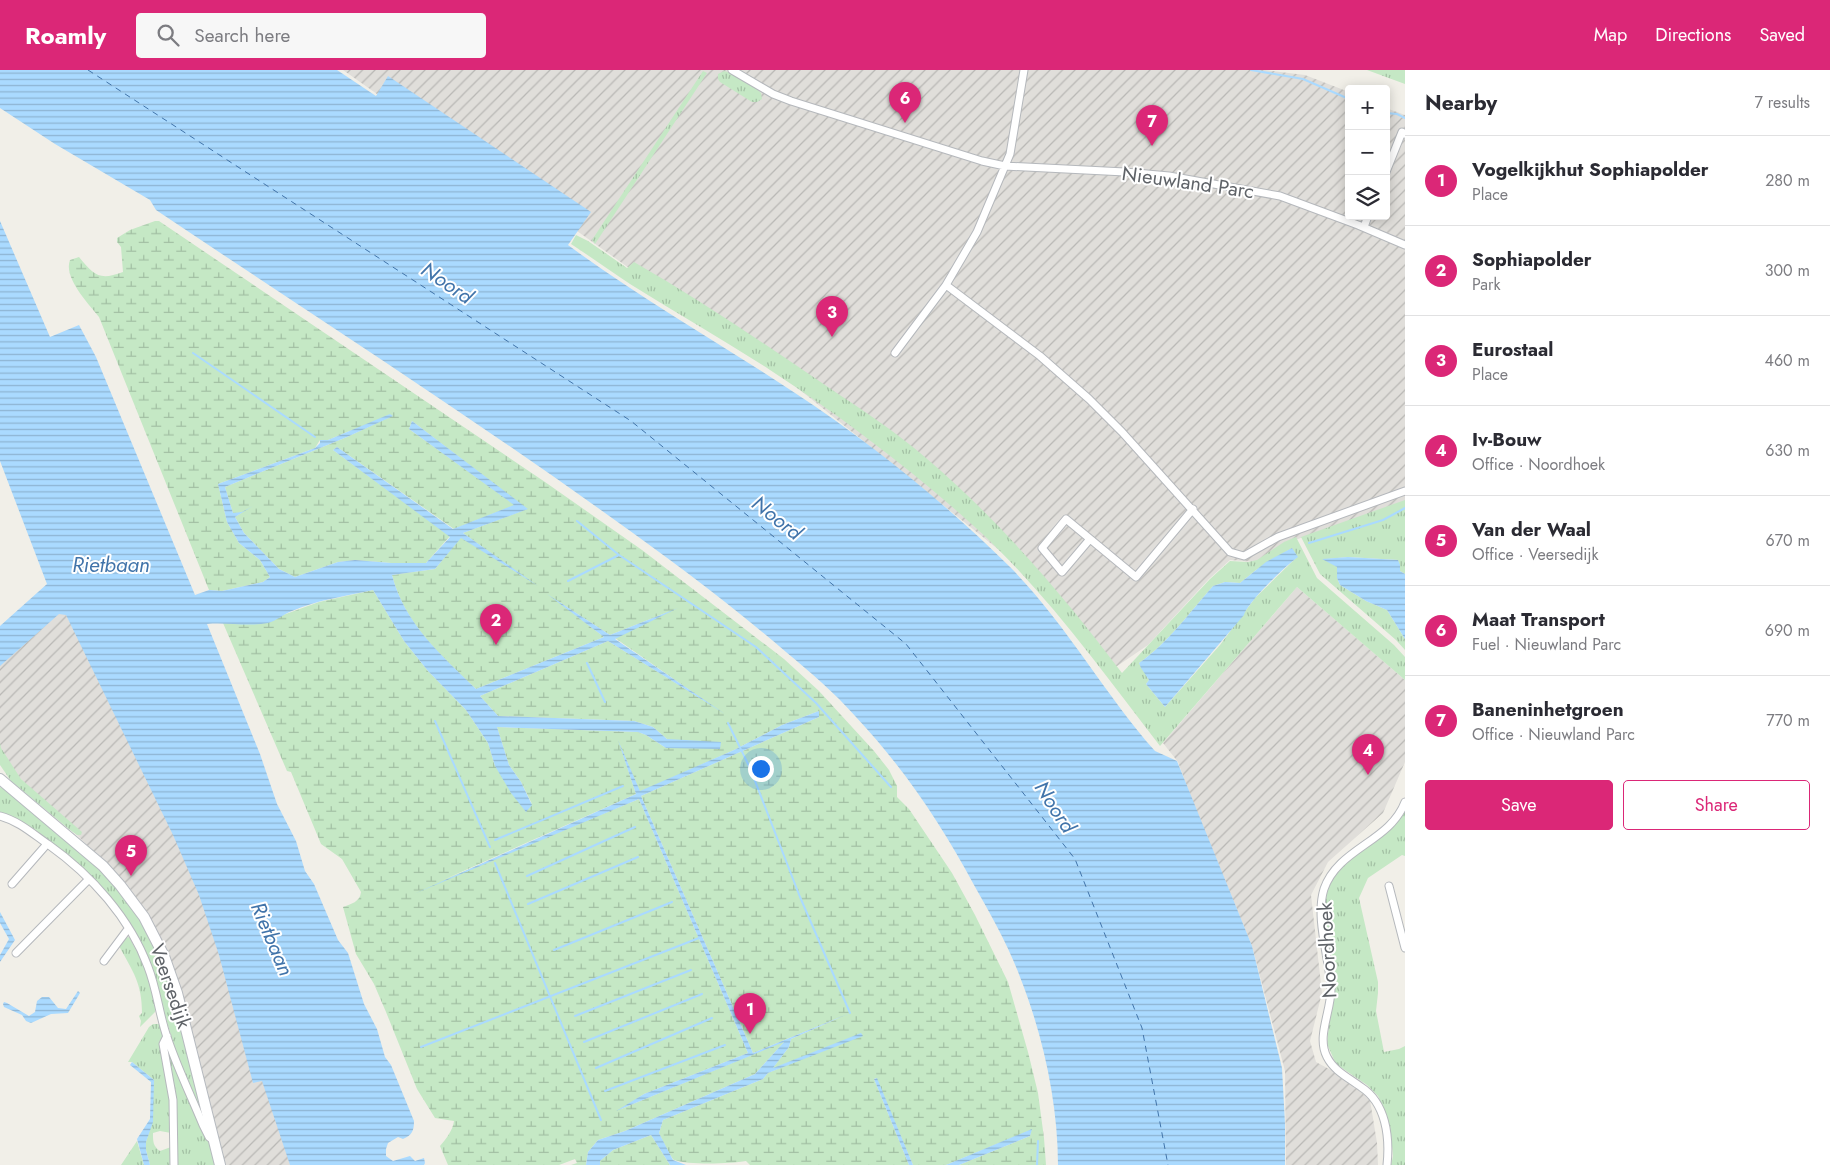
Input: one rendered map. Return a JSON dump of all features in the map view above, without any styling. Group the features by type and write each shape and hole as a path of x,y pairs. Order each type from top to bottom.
{"main road":[{"name":"Veersedijk","path":"0,779 103,866 144,917 164,956 175,987 220,1165"}],"street":[{"name":"Nieuwland Parc","path":"732,70 773,94 791,101 982,161 1006,166 1169,176 1280,196 1364,227 1405,245"},
{"path":"895,353 946,285 977,232 1010,154 1024,70"},
{"path":"1390,162 1402,132 1405,134"},
{"path":"1364,227 1367,220"},
{"path":"946,285 1040,356 1089,399 1122,432 1230,552 1244,556 1278,537 1405,491"},
{"path":"1090,539 1062,572 1042,548 1066,519 1090,539 1136,578 1192,509"},
{"name":"Noordhoek","path":"1387,1165 1386,1134 1380,1106 1370,1094 1337,1070 1329,1062 1324,1051 1323,1038 1330,1008 1331,988 1321,915 1324,890 1334,870 1353,852 1393,823 1405,802"},
{"path":"0,816 16,822 74,864 109,901 128,928 148,966 166,1036 202,1125 209,1137 215,1141"},
{"path":"12,884 46,844"},
{"path":"16,953 89,879"},
{"path":"1389,886 1403,932 1405,948"},
{"path":"104,961 128,928"},
{"path":"166,1036 163,1044 173,1100 174,1165"}],"shaded area":[{"path":"343,70 1265,70 1305,75 1345,90 1345,220 1390,220 1390,109 1405,115 1405,501 1295,540 1255,562 1230,560 1209,579 1148,645 1107,673 1025,571 795,386 577,231 575,234"},
{"path":"1297,587 1405,680 1405,762 1383,813 1328,862 1311,895 1322,993 1310,1041 1316,1062 1342,1076 1370,1100 1377,1143 1378,1165 1286,1165 1285,1071 1252,946 1178,762 1163,743"},
{"path":"62,607 180,836 299,1165 225,1165 132,895 90,848 3,761 0,747 0,663"}],"green space":[{"path":"1367,70 1405,70 1405,84"},
{"path":"703,71 707,73 595,244 592,240"},
{"path":"724,71 758,90 761,93 762,99 752,102 720,82 718,74"},
{"path":"159,221 545,482 642,550 784,659 819,691 889,770 897,786 897,797 909,809 952,873 1008,982 1038,1093 1046,1165 959,1165 1030,1136 1031,1130 946,1165 913,1165 876,1078 874,1079 909,1165 750,1165 746,1161 720,1163 680,1162 674,1160 671,1156 659,1133 663,1120 763,1079 768,1073 861,1034 772,1069 789,1047 791,1039 843,1016 753,1053 641,796 819,717 819,711 782,725 734,750 640,792 620,745 636,794 443,880 639,799 748,1053 644,1094 621,1109 785,1041 755,1074 625,1131 598,1140 588,1152 586,1165 571,1165 577,1163 575,1159 559,1165 448,1165 440,1146 451,1131 454,1121 435,1118 417,1089 374,984 356,954 343,907 357,900 361,892 342,859 321,844 291,772 287,771 223,623 283,615 319,602 373,590 404,641 428,671 466,710 488,743 495,766 532,804 521,782 509,765 497,727 638,732 666,748 667,739 653,727 634,721 498,716 480,696 608,641 711,705 615,638 668,612 610,635 556,600 604,637 476,689 463,677 425,638 405,608 392,575 435,569 461,537 527,579 463,533 527,509 412,421 409,429 515,505 454,529 337,447 333,450 450,536 426,563 355,560 338,562 295,577 279,569 244,533 235,517 241,513 233,513 225,487 347,437 392,416 328,440 320,440 315,448 218,484 227,522 239,543 260,560 270,577 263,582 222,591 209,590 99,317 73,283 70,275 70,260 79,257 98,275 108,276 123,272 121,247 117,242 117,238 130,230"},
{"path":"576,235 627,268 634,262 659,276 754,337 902,438 953,482 1005,533 1054,588 1122,673 1210,579 1230,561 1248,562 1257,560 1284,542 1296,537 1317,578 1394,645 1405,657 1405,680 1297,587 1160,746 1050,605 1002,553 952,506 850,425 797,388 630,284 571,244","holes":["1292,548 1297,557 1255,598 1220,645 1165,707 1146,684 1149,680 1139,663 1169,637 1213,586 1225,582 1240,583 1256,570"]},
{"path":"1405,500 1405,574 1400,571 1398,560 1348,557 1327,559 1337,567 1337,578 1340,585 1366,601 1387,610 1405,639 1405,650 1320,574 1301,537"},
{"path":"0,743 1,748 21,779 82,832 81,835 77,835 70,830 11,781 0,765"},
{"path":"0,787 13,794 105,872 141,920 165,967 200,1099 203,1119 175,1049 151,968 99,886 75,861 20,820 0,812"},
{"path":"1405,811 1405,856 1402,855 1368,878 1359,898 1378,982 1376,1011 1384,1052 1405,1046 1405,1165 1391,1165 1393,1156 1391,1136 1385,1111 1378,1096 1367,1085 1336,1064 1327,1044 1331,1004 1324,917 1327,895 1333,878 1342,865 1380,837"},
{"path":"129,937 147,970 156,1008 155,1012 140,1027 141,1021 139,1016 142,1013 142,1003 138,985 119,946 125,938"},
{"path":"153,1024 159,1024 162,1027 163,1036 159,1042 170,1093 171,1133 160,1131 153,1133 153,1141 160,1151 171,1147 172,1165 150,1165 146,1142 149,1132 154,1080 132,1062 128,1062 149,1027"},
{"path":"167,1045 187,1097 218,1165 177,1165"},
{"path":"651,1135 670,1165 600,1165 600,1161 613,1150"},
{"path":"137,1141 144,1165 121,1165"}],"water":[{"name":"Noord","path":"0,70 337,70 376,96 388,76 591,212 568,245 624,284 767,374 823,412 933,496 984,542 1029,588 1048,610 1118,705 1155,751 1177,761 1252,946 1282,1068 1285,1165 1058,1165 1055,1118 1048,1070 1036,1022 1010,953 949,840 921,797 890,756 848,708 804,667 722,600 556,478 156,210 150,200 55,144 0,108"},
{"name":"Rietbaan","path":"0,221 50,337 79,325 96,357 195,595 209,590 222,591 263,582 270,577 260,560 239,543 227,522 218,484 315,448 320,443 320,440 328,440 390,414 393,416 347,437 225,487 233,513 242,512 253,506 235,517 244,533 279,569 295,577 338,562 355,560 426,563 450,537 333,450 337,447 453,529 514,505 409,429 412,421 528,509 463,533 538,586 461,538 435,569 392,575 405,608 426,638 476,689 604,637 547,594 610,635 678,608 615,639 725,714 608,641 480,696 498,716 634,721 653,727 667,739 721,742 720,749 666,748 638,732 497,727 509,765 521,782 532,805 526,812 511,793 495,766 488,743 466,710 428,671 404,641 373,590 311,604 289,612 268,623 252,625 207,624 260,754 277,804 296,841 305,871 314,884 338,940 348,953 364,1004 377,1029 385,1057 391,1065 414,1121 413,1130 409,1136 403,1139 398,1137 388,1143 386,1156 393,1161 410,1156 415,1161 424,1158 424,1165 290,1165 262,1081 253,1083 219,955 199,895 173,835 66,615 59,614 0,666 0,626 47,584 0,461"},
{"path":"1292,548 1298,557 1259,593 1244,615 1165,707 1146,684 1149,680 1139,663 1169,637 1213,586 1225,582 1240,583 1266,562"},
{"path":"1348,557 1398,560 1400,571 1405,574 1405,639 1387,610 1366,601 1340,585 1337,578 1337,567 1322,559"},
{"path":"819,711 819,717 641,796 753,1053 850,1013 791,1039 789,1047 773,1068 861,1033 863,1036 768,1073 763,1079 663,1120 659,1133 673,1160 686,1165 670,1165 651,1135 613,1150 600,1161 600,1165 586,1165 588,1152 598,1140 625,1131 755,1074 784,1042 616,1111 644,1094 748,1053 639,799 414,894 636,794 618,740 640,791 734,750 782,725"},
{"path":"0,912 15,940 0,962 0,955 9,939 0,923"},
{"path":"78,991 80,993 68,1013 51,1014 31,1023 26,1021 22,1015 4,1007 3,1004 4,1002 7,1003 29,1016 35,1012 37,1001 42,997 49,997 58,1008 66,1009"},
{"path":"132,1062 154,1080 153,1122 146,1142 150,1165 144,1165 137,1139 150,1119 151,1082 130,1065"},
{"path":"877,1078 913,1165 909,1165 874,1079"},
{"path":"1032,1129 1030,1136 959,1165 946,1165"}],"waterway":[{"path":"1251,70 1303,79 1345,97"},
{"path":"1390,113 1405,118"},
{"path":"193,353 315,437"},
{"path":"1309,543 1383,520 1405,508"},
{"path":"577,521 619,555 756,647 816,703 891,787"},
{"path":"568,581 619,555"},
{"path":"587,663 605,702"},
{"path":"435,721 490,847"},
{"path":"728,723 750,768 800,897 850,1013"},
{"path":"495,840 623,786"},
{"path":"527,876 635,827"},
{"path":"528,904 638,857"},
{"path":"495,863 601,1120"},
{"path":"554,950 672,902"},
{"path":"421,1047 699,938"},
{"path":"575,1016 691,970"},
{"path":"584,1042 702,994"},
{"path":"596,1068 712,1018"},
{"path":"605,1091 725,1045"},
{"path":"1037,1165 1038,1141"}],"ferry route":[{"path":"88,70 631,421 906,644 1075,859 1142,1028 1168,1165"}],"place":[{"name":"Maat Transport","path":"905,123"},
{"name":"Baneninhetgroen","path":"1152,146"},
{"name":"Eurostaal","path":"832,337"},
{"name":"Sophiapolder","path":"496,645"},
{"name":"Iv-Bouw","path":"1368,775"},
{"name":"Van der Waal","path":"131,876"},
{"name":"Vogelkijkhut Sophiapolder","path":"750,1034"}]}
